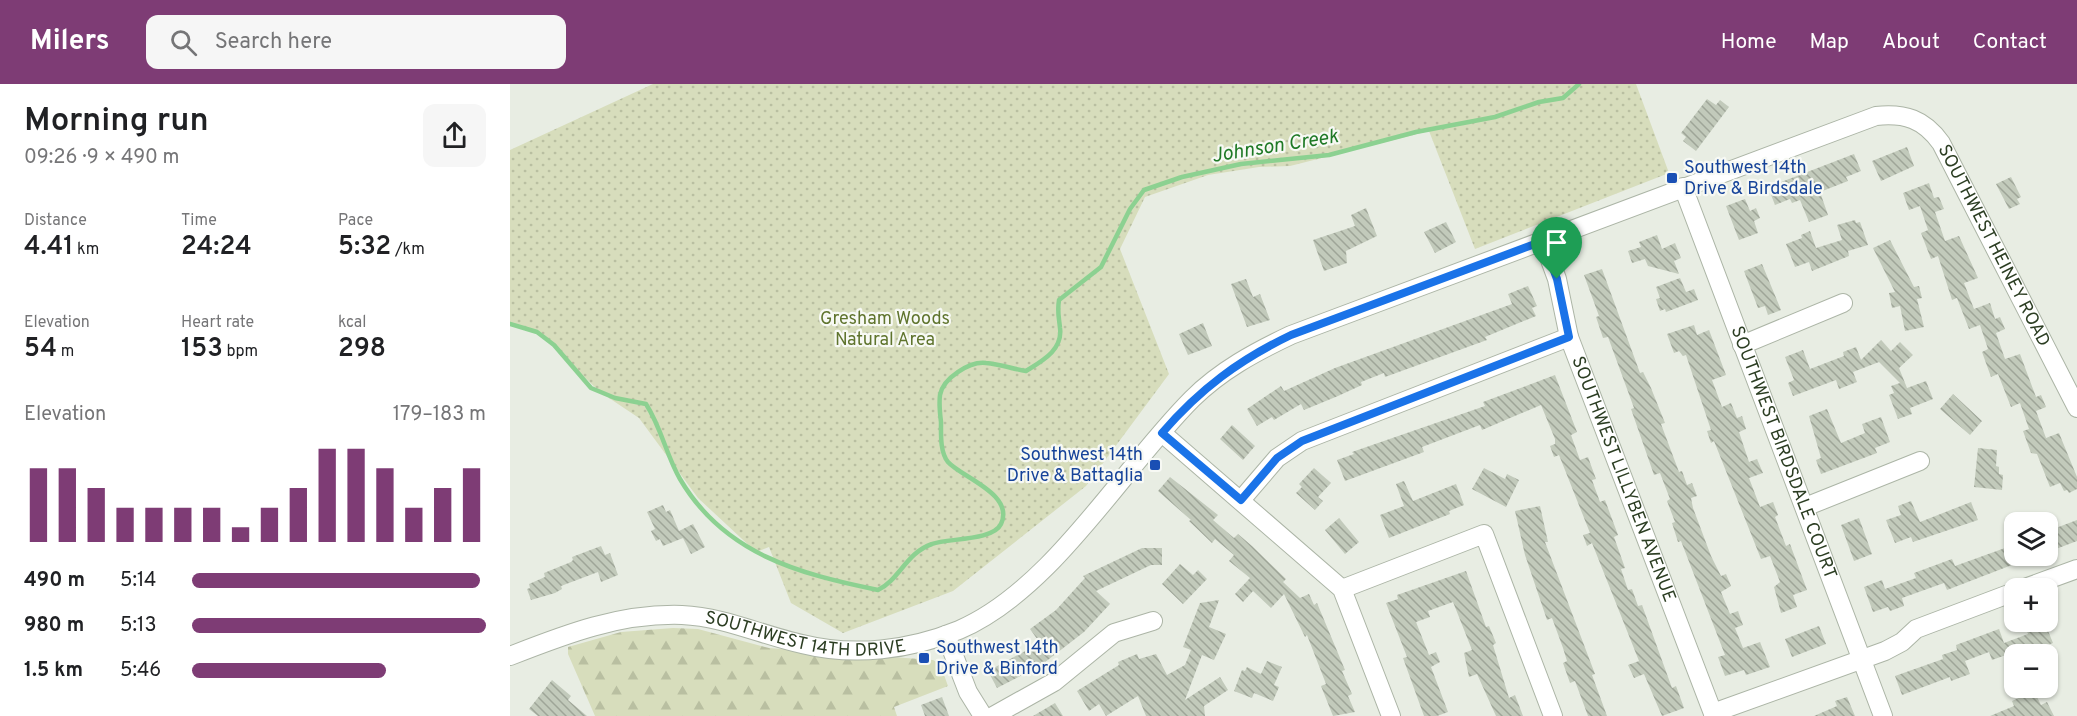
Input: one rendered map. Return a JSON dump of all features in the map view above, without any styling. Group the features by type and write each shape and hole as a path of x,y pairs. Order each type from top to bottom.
{"street":[{"name":"SOUTHWEST HEINEY ROAD","path":"1885,115 1897,114 1917,120 1941,143 2077,408"},
{"name":"SOUTHWEST 14TH DRIVE","path":"510,656 592,625 647,616 683,615 719,620 802,644 849,651 904,646 946,635 988,615 1031,582 1206,386 1252,354 1291,335 1850,124 1885,115"},
{"name":"SOUTHWEST BIRDSDALE COURT","path":"1683,187 1883,716"},
{"name":"SOUTHWEST LILLYBEN AVENUE","path":"1543,241 1557,279 1569,337 1714,715"},
{"path":"1742,345 1843,303"},
{"path":"1241,500 1277,458 1302,441 1569,337"},
{"path":"1162,433 1342,589 1391,716"},
{"path":"1805,507 1920,461"},
{"path":"1342,589 1484,534 1553,716"},
{"path":"2052,578 2077,569"},
{"path":"1714,715 1885,651 1902,642 1916,629 2004,596"},
{"path":"993,716 1054,682 1114,633 1153,621"},
{"path":"946,635 968,692 982,716"}],"green space":[{"name":"Gresham Woods Natural Area","path":"653,84 1636,84 1669,173 1475,249 1429,131 1290,166 1259,167 1208,175 1145,197 1120,249 1169,374 1086,486 953,591 843,633 791,603 769,547 756,552 698,498 639,418 600,392 541,335 530,329 510,325 510,150"},
{"path":"673,628 698,629 769,648 933,660 940,664 948,686 894,707 897,716 595,716 568,654 568,647 621,632"}],"building":[{"path":"1707,99 1716,105 1720,100 1729,107 1696,151 1683,141 1686,137 1681,133"},
{"path":"1907,147 1914,166 1881,181 1872,161"},
{"path":"1854,154 1861,171 1846,177 1848,181 1820,192 1828,215 1809,222 1800,200 1792,203 1790,199 1775,205 1768,187"},
{"path":"2011,177 2021,197 2017,199 2020,204 2009,209 1996,184"},
{"path":"1929,183 1934,198 1939,197 1944,209 1935,212 1945,241 1959,236 1978,278 1964,283 1974,309 1990,303 1995,319 2000,317 2005,329 1996,333 2005,359 2020,354 2036,397 2041,395 2046,407 2036,411 2046,438 2059,433 2077,477 2077,489 2069,493 2067,490 2064,491 2060,483 2050,487 2037,454 2031,453 2023,431 2029,429 2020,403 2011,407 1998,374 1991,377 1982,352 1988,349 1980,325 1969,329 1957,298 1952,300 1938,256 1931,259 1921,233 1928,230 1920,206 1909,210 1903,193"},
{"path":"1745,199 1750,211 1756,208 1760,218 1754,221 1758,233 1739,240 1726,206"},
{"path":"1366,208 1377,236 1346,251 1347,263 1324,271 1313,240 1355,226 1351,215"},
{"path":"1855,220 1856,223 1860,222 1868,245 1848,251 1849,256 1812,271 1809,262 1795,267 1786,244 1802,238 1801,235 1810,231 1816,248 1842,240 1837,225"},
{"path":"1446,222 1456,242 1435,253 1424,232"},
{"path":"1657,235 1662,249 1675,243 1681,258 1674,261 1679,274 1648,266 1645,259 1632,263 1628,251 1641,247 1639,242"},
{"path":"1890,240 1914,287 1919,286 1922,298 1917,299 1924,327 1905,331 1900,306 1892,308 1889,293 1895,292 1873,248"},
{"path":"1762,264 1781,310 1768,315 1765,306 1758,308 1744,271"},
{"path":"1602,269 1640,373 1643,372 1651,388 1665,423 1661,424 1679,472 1682,471 1687,485 1692,483 1697,496 1691,498 1693,508 1711,556 1721,576 1726,574 1731,586 1721,592 1730,614 1738,611 1743,625 1735,628 1743,648 1760,642 1770,667 1746,675 1744,670 1725,676 1718,657 1725,655 1681,541 1678,542 1672,523 1675,522 1667,501 1670,499 1660,473 1654,475 1631,409 1634,408 1608,337 1603,338 1596,317 1599,316 1584,275"},
{"path":"1680,278 1686,292 1694,289 1698,300 1666,312 1665,309 1660,311 1656,299 1660,298 1656,287"},
{"path":"1246,279 1253,297 1260,294 1270,320 1247,327 1231,284"},
{"path":"1528,286 1537,306 1532,308 1536,316 1485,337 1487,340 1385,377 1384,373 1304,410 1301,404 1274,420 1272,417 1257,426 1247,409 1281,386 1284,391 1335,368 1512,304 1508,294"},
{"path":"1203,323 1212,346 1188,355 1179,334"},
{"path":"1694,325 1697,335 1709,330 1726,375 1712,380 1722,407 1731,403 1737,418 1742,416 1746,429 1739,432 1749,462 1757,459 1763,473 1749,478 1760,507 1773,502 1778,515 1775,517 1786,546 1790,544 1807,590 1793,595 1797,607 1781,613 1774,587 1780,582 1770,556 1761,559 1714,441 1711,443 1707,431 1711,430 1686,355 1683,356 1679,351 1674,353 1667,334"},
{"path":"1881,340 1891,351 1900,342 1913,355 1899,368 1907,388 1926,381 1933,399 1910,408 1912,414 1898,419 1889,395 1894,393 1891,386 1900,383 1879,362 1853,372 1857,382 1839,389 1836,380 1793,396 1788,383 1794,380 1785,357 1803,350 1810,369 1844,356 1843,352 1856,347 1861,360"},
{"path":"1555,375 1577,432 1571,435 1580,460 1588,457 1596,479 1592,480 1600,502 1605,500 1618,535 1614,537 1625,568 1621,569 1628,590 1632,589 1638,606 1642,605 1672,688 1676,686 1684,708 1662,716 1644,674 1634,678 1628,665 1639,661 1592,543 1587,546 1583,535 1590,533 1559,455 1554,457 1550,446 1555,444 1555,439 1541,405 1482,430 1480,425 1422,447 1424,452 1345,481 1337,460 1354,454 1352,452 1485,406 1483,402"},
{"path":"1953,394 1982,421 1970,435 1940,409"},
{"path":"1827,409 1841,443 1865,433 1862,424 1881,417 1890,442 1875,448 1877,453 1821,474 1816,460 1821,458 1809,416"},
{"path":"1232,425 1255,446 1243,460 1220,439"},
{"path":"1978,448 1997,450 1996,466 1999,467 1999,474 2003,475 2002,490 1974,487"},
{"path":"1314,468 1331,483 1318,497 1323,501 1315,510 1296,493 1302,487 1299,484"},
{"path":"1484,468 1505,479 1507,474 1519,480 1506,507 1472,489"},
{"path":"1170,477 1218,515 1213,520 1234,538 1238,534 1252,546 1286,579 1283,582 1300,598 1309,594 1314,605 1317,603 1345,670 1342,671 1352,694 1348,696 1355,712 1333,716 1321,686 1326,684 1307,635 1305,637 1284,594 1271,608 1253,591 1243,602 1235,594 1250,578 1229,561 1234,555 1215,539 1212,543 1189,521 1191,520 1158,491"},
{"path":"1404,481 1413,501 1456,484 1464,505 1449,511 1450,514 1389,538 1380,515 1404,506 1396,484"},
{"path":"1911,501 1920,522 1971,502 1978,520 1913,542 1911,537 1895,543 1886,520 1901,515 1898,506"},
{"path":"663,505 666,512 670,510 679,531 693,524 705,547 691,554 683,538 663,546 660,539 656,541 651,531 655,529 647,512"},
{"path":"1540,506 1548,542 1545,542 1595,674 1592,675 1607,716 1588,716 1575,681 1570,683 1563,663 1567,661 1563,648 1552,618 1547,620 1525,555 1515,511"},
{"path":"1339,518 1359,542 1345,554 1325,530"},
{"path":"1859,518 1872,554 1854,561 1841,525"},
{"path":"2077,520 2077,541 2058,548 2058,527"},
{"path":"601,546 605,555 610,553 618,575 601,582 598,572 561,586 562,589 555,593 531,600 527,589 530,588 529,584 545,577 544,573 571,562 572,557"},
{"path":"1142,548 1162,548 1162,565 1151,565 1096,591 1110,604 1084,632 1040,666 997,688 988,671 1040,643 1030,629 1056,610 1085,578 1083,576"},
{"path":"2004,548 2004,566 2009,566 1947,590 1944,583 1902,598 1904,606 1890,611 1888,607 1873,612 1864,587 1882,580 1885,589 1916,578 1914,573 1952,559 1955,566"},
{"path":"1180,564 1193,575 1198,570 1207,579 1183,604 1162,584"},
{"path":"1466,571 1486,627 1489,626 1496,643 1493,645 1509,698 1515,695 1523,716 1496,716 1477,674 1469,677 1464,653 1472,650 1453,602 1428,611 1430,617 1416,622 1429,655 1436,652 1440,662 1431,667 1448,712 1437,716 1424,716 1403,658 1407,657 1386,603 1398,599 1397,595"},
{"path":"1219,600 1209,627 1226,634 1214,660 1202,655 1185,700 1220,677 1228,690 1204,706 1205,716 1146,716 1138,696 1106,716 1099,704 1089,711 1077,691 1119,665 1118,662 1137,654 1139,659 1156,654 1167,675 1185,665 1191,650 1183,647 1200,603"},
{"path":"1819,626 1826,644 1792,657 1785,639"},
{"path":"1999,629 2004,643 2028,634 2027,632 2048,632 2053,643 2004,644 2004,656 1992,660 1989,652 1965,661 1970,674 1951,681 1950,677 1902,695 1895,676 1943,659 1942,655 1957,650 1956,645"},
{"path":"1267,661 1282,667 1274,685 1279,687 1273,701 1254,693 1252,698 1234,691 1242,670 1245,671 1247,667 1261,674"},
{"path":"552,680 571,696 568,700 587,716 538,716 529,709"},
{"path":"942,697 949,716 925,716 921,705"},
{"path":"1847,697 1855,716 1814,716 1837,706 1835,701"},
{"path":"2019,698 2038,698 2041,705 2047,702 2054,716 1990,716 2014,706 2012,701"},
{"path":"1055,703 1063,716 1033,716"}],"waterway":[{"name":"Johnson Creek","path":"510,324 537,332 554,345 591,388 615,398 646,404 680,479 698,505 718,526 741,543 792,568 878,590 886,585 923,548 939,542 980,536 989,533 1001,524 1003,513 994,495 955,468 945,458 941,438 940,395 942,389 958,372 972,365 991,364 1026,371 1050,354 1055,349 1060,336 1059,300 1101,267 1130,209 1144,190 1182,177 1241,164 1329,155 1416,132 1495,117 1539,102 1563,98 1579,84"}],"place":[{"name":"Southwest 14th Drive & Birdsdale","path":"1672,178"},
{"name":"Southwest 14th Drive & Battaglia","path":"1155,465"},
{"name":"Southwest 14th Drive & Binford","path":"924,658"}],"route":[{"path":"1543,241 1557,279 1569,337 1302,441 1288,448 1277,458 1241,500 1162,433 1206,386 1252,354 1291,335 1543,241"}]}
